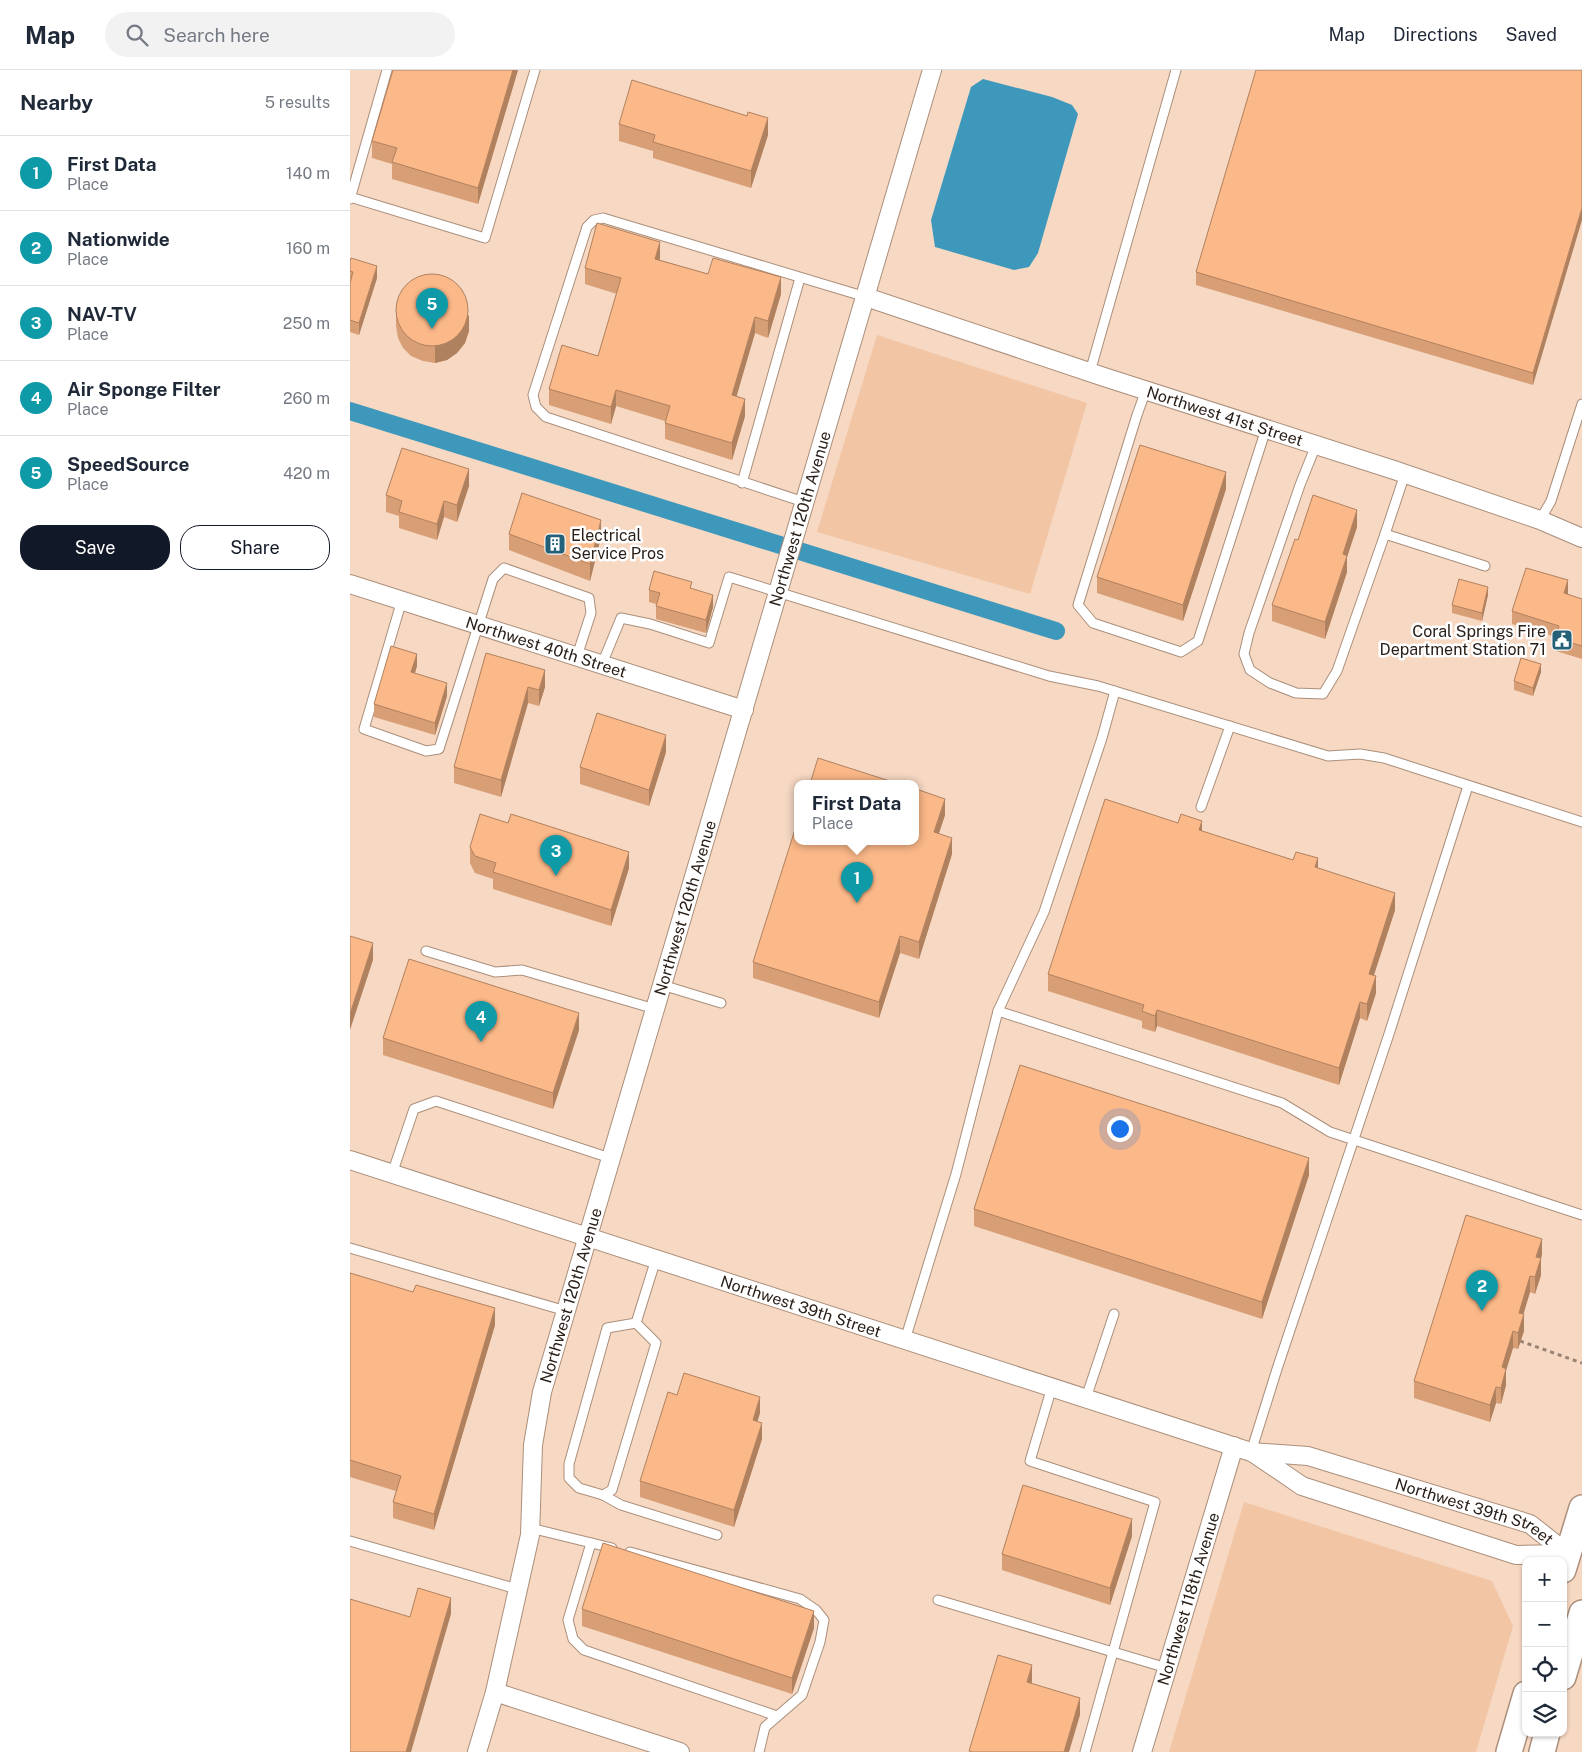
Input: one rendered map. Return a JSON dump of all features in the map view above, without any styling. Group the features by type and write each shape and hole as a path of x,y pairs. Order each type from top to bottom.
{"main road":[{"path":"1567,1559 1582,1508"},
{"path":"1567,1664 1582,1613"},
{"path":"1509,1752 1522,1708"},
{"path":"1542,1752 1546,1737"}],"street":[{"name":"Northwest 120th Avenue","path":"477,1752 495,1692 530,1528 533,1445 542,1392 932,70"},
{"name":"Northwest 41st Street","path":"866,297 1405,474 1540,520 1582,538"},
{"name":"Northwest 40th Street","path":"350,584 744,710"},
{"name":"Northwest 39th Street","path":"350,1160 1234,1446 1251,1452 1302,1486 1516,1555 1530,1557"},
{"name":"Northwest 118th Avenue","path":"1142,1752 1234,1446"},
{"name":"Northwest 39th Street","path":"1251,1452 1308,1456 1530,1524 1561,1557"},
{"path":"495,1692 680,1752"}],"lane":[{"path":"387,70 350,198 485,238 535,70"},
{"path":"1090,372 1176,70"},
{"path":"804,502 546,417 536,407 533,395 587,227 594,220 603,218 866,297"},
{"path":"742,483 800,278"},
{"path":"1146,390 1136,415 1078,605 1092,624 1181,652 1198,641 1266,429"},
{"path":"1540,520 1551,501 1582,404"},
{"path":"1316,445 1300,485 1249,633 1244,654 1250,670 1270,683 1296,693 1323,694 1337,671 1405,474"},
{"path":"1385,534 1485,566"},
{"path":"402,600 364,729 426,751 438,749 493,579 504,568 590,598 591,613 577,656"},
{"path":"602,664 621,618 650,624 709,643 729,578 1049,676 1115,691 1328,756 1360,754 1384,758 1582,822"},
{"path":"905,1340 956,1174 998,1011 1044,912 1102,738 1115,691"},
{"path":"1201,807 1230,726"},
{"path":"1251,1452 1468,786"},
{"path":"426,951 495,972 522,970 655,1009"},
{"path":"662,985 721,1003"},
{"path":"998,1011 1282,1103 1330,1132 1582,1215"},
{"path":"392,1174 414,1108 436,1101 610,1158"},
{"path":"350,1248 566,1311"},
{"path":"636,1323 656,1259"},
{"path":"1086,1398 1114,1314"},
{"path":"603,1495 612,1490 656,1343 636,1323"},
{"path":"636,1323 607,1328 569,1464 569,1478 579,1488 603,1495 621,1505 717,1535"},
{"path":"1052,1387 1030,1461 1155,1502 1085,1752"},
{"path":"530,1528 637,1554 800,1599 816,1610 824,1620 820,1642 802,1695 765,1727 759,1752"},
{"path":"350,1541 516,1589"},
{"path":"591,1543 568,1620 573,1639 584,1650 777,1716"},
{"path":"938,1600 1167,1668"}],"path":[{"path":"1520,1341 1582,1363"}],"shaded area":[{"path":"877,335 1087,403 1030,594 817,532"},
{"path":"1244,1502 1492,1581 1513,1626 1476,1752 1169,1752"}],"water":[{"path":"983,79 1052,97 1072,105 1078,114 1038,253 1029,267 1014,270 935,247 931,220 971,87"}],"building":[{"path":"393,70 513,70 478,188 392,162 397,148 372,141"},
{"path":"1256,70 1582,70 1582,208 1533,373 1196,272"},
{"path":"632,80 747,116 748,112 768,118 751,171 653,142 655,135 619,124"},
{"path":"597,223 660,242 655,259 708,274 713,258 781,277 768,321 755,317 732,395 745,399 732,443 665,423 670,406 616,390 611,407 549,389 562,345 598,356 621,278 585,268"},
{"path":"351,258 377,266 359,323 350,320 350,283 353,272 350,271"},
{"path":"432,274 452,280 462,290 468,310 462,330 452,340 432,346 412,340 402,330 396,310 402,290 412,280"},
{"path":"1140,445 1226,472 1183,605 1097,577"},
{"path":"402,448 469,469 457,505 444,501 437,524 399,512 402,501 386,495"},
{"name":"Electrical Service Pros","path":"522,493 601,520 590,564 509,534"},
{"path":"1313,495 1357,510 1343,554 1347,556 1325,622 1272,605 1295,539 1298,540"},
{"path":"1526,568 1568,580 1564,593 1582,599 1582,646 1556,638 1559,626 1512,611"},
{"path":"654,571 692,582 690,588 713,595 706,620 656,606 660,593 649,590"},
{"path":"1459,579 1488,587 1482,613 1452,605"},
{"path":"391,646 417,654 411,672 447,683 435,723 374,704"},
{"path":"486,653 545,670 539,690 528,687 501,780 454,767"},
{"path":"1521,658 1541,664 1533,688 1514,681"},
{"path":"597,713 666,735 649,790 580,767"},
{"path":"818,758 887,780 811,780"},
{"path":"919,790 945,799 934,832 952,838 919,942 900,936 879,1002 753,962 794,833 794,845 919,845"},
{"path":"1105,799 1178,823 1181,814 1202,821 1199,830 1293,860 1296,852 1318,858 1315,867 1395,893 1369,974 1376,976 1367,1004 1360,1002 1339,1068 1157,1010 1155,1016 1142,1011 1144,1005 1048,974"},
{"path":"480,814 508,823 511,814 629,852 611,910 493,872 496,863 475,856 470,847"},
{"path":"350,936 373,943 350,1014"},
{"path":"409,959 579,1013 553,1093 383,1038"},
{"path":"1020,1065 1309,1158 1262,1302 974,1209"},
{"path":"1466,1215 1542,1239 1536,1257 1541,1258 1535,1277 1530,1276 1519,1313 1524,1314 1518,1333 1513,1331 1502,1367 1506,1369 1501,1388 1496,1387 1490,1405 1414,1381"},
{"path":"350,1273 413,1292 416,1285 495,1308 434,1514 393,1502 401,1476 350,1460"},
{"path":"684,1373 760,1397 753,1420 762,1423 734,1510 640,1481 668,1392 677,1395"},
{"path":"1023,1485 1132,1519 1110,1588 1002,1554"},
{"path":"603,1543 814,1611 792,1678 582,1609"},
{"path":"418,1588 451,1598 406,1752 350,1752 350,1599 410,1617"},
{"path":"998,1655 1032,1665 1027,1682 1080,1698 1064,1752 969,1751"}],"waterway":[{"path":"350,411 1056,631"}],"place":[{"name":"SpeedSource","path":"432,329"},
{"name":"Electrical Service Pros","path":"555,544"},
{"name":"Coral Springs Fire Department Station 71","path":"1562,640"},
{"name":"NAV-TV","path":"556,876"},
{"name":"First Data","path":"857,903"},
{"name":"Air Sponge Filter","path":"481,1042"},
{"name":"Nationwide","path":"1482,1311"}]}
